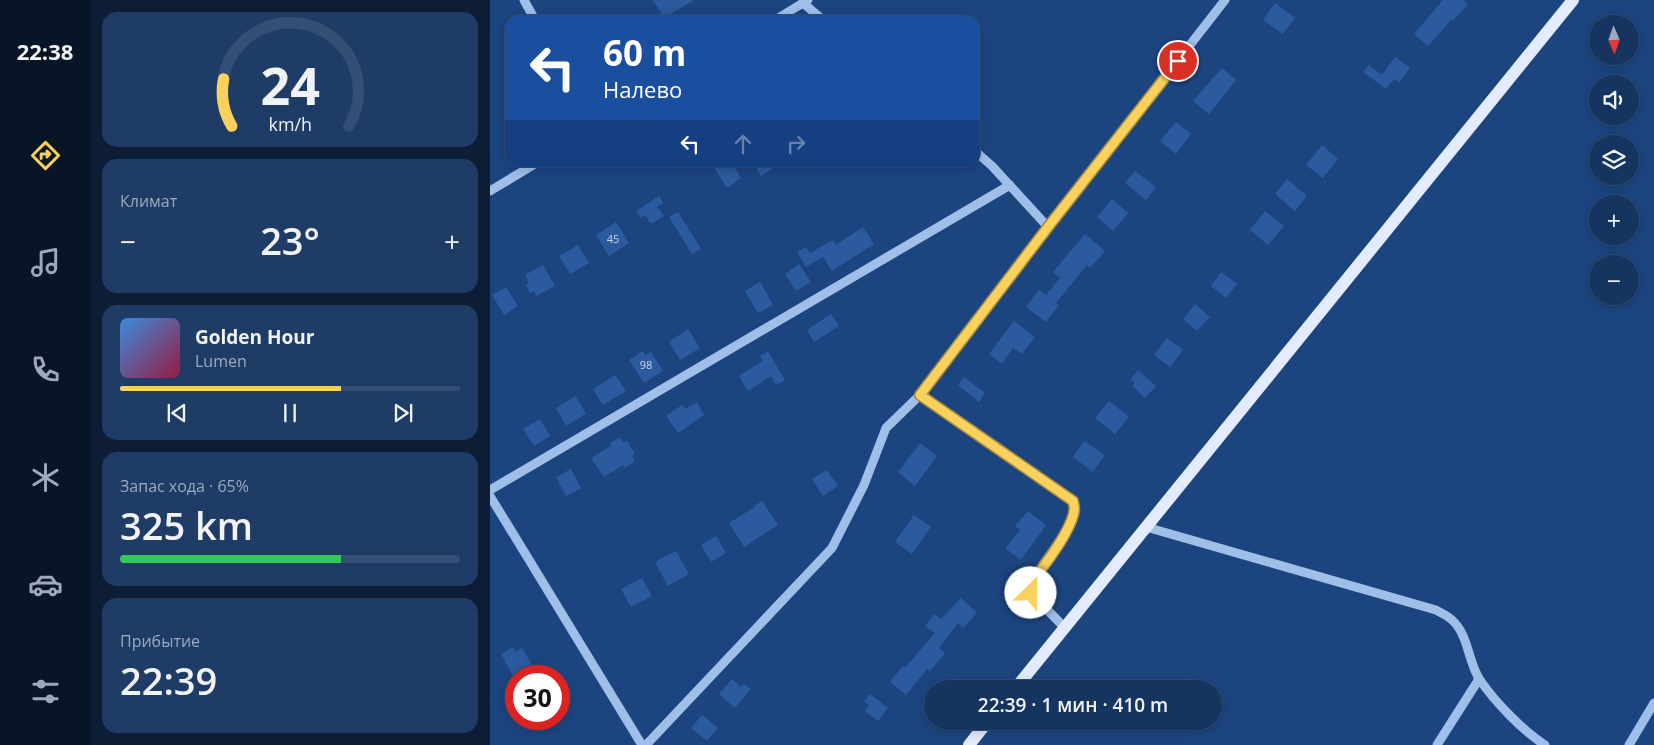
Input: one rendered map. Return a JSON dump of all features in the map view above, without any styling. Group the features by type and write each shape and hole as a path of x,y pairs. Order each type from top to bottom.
{"main road":[{"path":"1022,680 1572,0"},
{"path":"969,745 981,730"}],"street":[{"path":"524,0 532,15"},
{"path":"646,745 832,548 864,485 886,428 920,395 1225,0"},
{"path":"784,15 806,2 818,15"},
{"path":"980,155 1048,227"},
{"path":"490,191 530,167"},
{"path":"490,490 1010,185"},
{"path":"920,395 1073,501 1075,510 1070,526 1030,583 1031,593 1064,628"},
{"path":"490,496 642,745"},
{"path":"1146,527 1436,610 1453,621 1461,633 1479,679 1512,717 1546,745"},
{"path":"1438,745 1479,679"},
{"path":"1629,745 1654,703"}],"building":[{"path":"653,0 694,0 669,15 662,15"},
{"path":"1443,0 1463,0 1468,4 1428,46 1414,34"},
{"path":"1275,3 1295,18 1283,34 1263,20"},
{"path":"1395,57 1410,68 1399,83 1394,79 1386,89 1363,72 1369,65 1382,75"},
{"path":"1222,68 1236,80 1209,114 1193,101"},
{"path":"1176,122 1191,134 1176,154 1160,141"},
{"path":"1322,145 1338,159 1323,178 1306,165"},
{"path":"714,167 734,167 741,178 727,188"},
{"path":"756,167 774,167 761,176"},
{"path":"1135,171 1156,187 1146,200 1125,183"},
{"path":"1287,179 1307,196 1295,211 1275,194"},
{"path":"659,196 663,203 657,207 664,216 651,224 645,215 641,218 636,211"},
{"path":"1112,199 1128,213 1113,231 1097,217"},
{"path":"1265,211 1284,226 1268,245 1250,230"},
{"path":"678,212 701,249 692,254 669,217"},
{"path":"616,222 629,243 609,256 596,235"},
{"path":"863,227 874,244 832,271 823,257 806,267 797,252 806,247 810,253 833,240 836,245"},
{"path":"1085,234 1105,251 1090,268 1087,265 1056,303 1059,305 1046,322 1026,307 1039,290 1046,295 1060,278 1053,272"},
{"path":"578,245 589,263 570,274 559,256"},
{"path":"799,264 811,282 796,291 785,274"},
{"path":"543,265 555,286 536,296 534,291 530,293 526,285 529,283 525,275"},
{"path":"1221,272 1237,284 1226,298 1211,286"},
{"path":"760,282 773,305 758,313 745,291"},
{"path":"506,287 518,306 504,315 492,295"},
{"path":"1195,304 1210,317 1197,331 1183,319"},
{"path":"831,314 839,326 814,342 807,330"},
{"path":"1014,321 1035,337 1022,354 1013,348 1002,364 989,354"},
{"path":"688,329 700,348 680,360 669,342"},
{"path":"1167,338 1183,350 1170,367 1154,355"},
{"path":"643,351 645,355 651,352 663,371 644,383 629,360"},
{"path":"768,351 785,380 776,385 771,376 748,391 739,376 763,361 760,356"},
{"path":"1138,370 1156,386 1145,398 1132,386 1135,383 1131,379"},
{"path":"615,375 626,391 603,405 593,389"},
{"path":"964,377 985,393 979,402 958,385"},
{"path":"576,396 586,414 566,426 556,408"},
{"path":"1109,401 1129,417 1115,434 1095,418"},
{"path":"697,402 704,415 678,433 666,416 682,405 685,409"},
{"path":"540,419 550,436 534,446 523,429"},
{"path":"620,437 623,443 627,441 635,454 632,456 635,461 625,468 623,465 604,477 591,458 611,446 610,443"},
{"path":"1084,441 1105,455 1093,472 1073,457"},
{"path":"920,443 937,456 915,486 898,472"},
{"path":"571,469 581,488 566,496 556,477"},
{"path":"827,470 838,486 823,496 812,479"},
{"path":"762,501 778,525 744,547 729,523"},
{"path":"1028,511 1046,525 1021,560 1005,548 1020,530 1015,526"},
{"path":"914,515 931,527 912,554 895,542"},
{"path":"716,536 726,553 711,562 701,545"},
{"path":"676,551 689,574 668,586 655,562"},
{"path":"642,578 652,596 631,607 621,589"},
{"path":"961,598 977,613 963,628 958,623 939,648 945,653 930,671 927,669 906,695 890,682 903,666 905,668 935,633 925,626 934,614 941,619"},
{"path":"513,647 516,652 522,648 532,665 507,665 501,654"},
{"path":"732,679 741,687 744,684 751,689 735,708 719,694"},
{"path":"870,694 888,708 878,721 865,711 869,705 864,702"},
{"path":"702,715 718,728 707,741 691,728"}],"route":[{"path":"1031,593 1030,583 1070,526 1075,510 1073,501 920,395 1178,61"}]}
